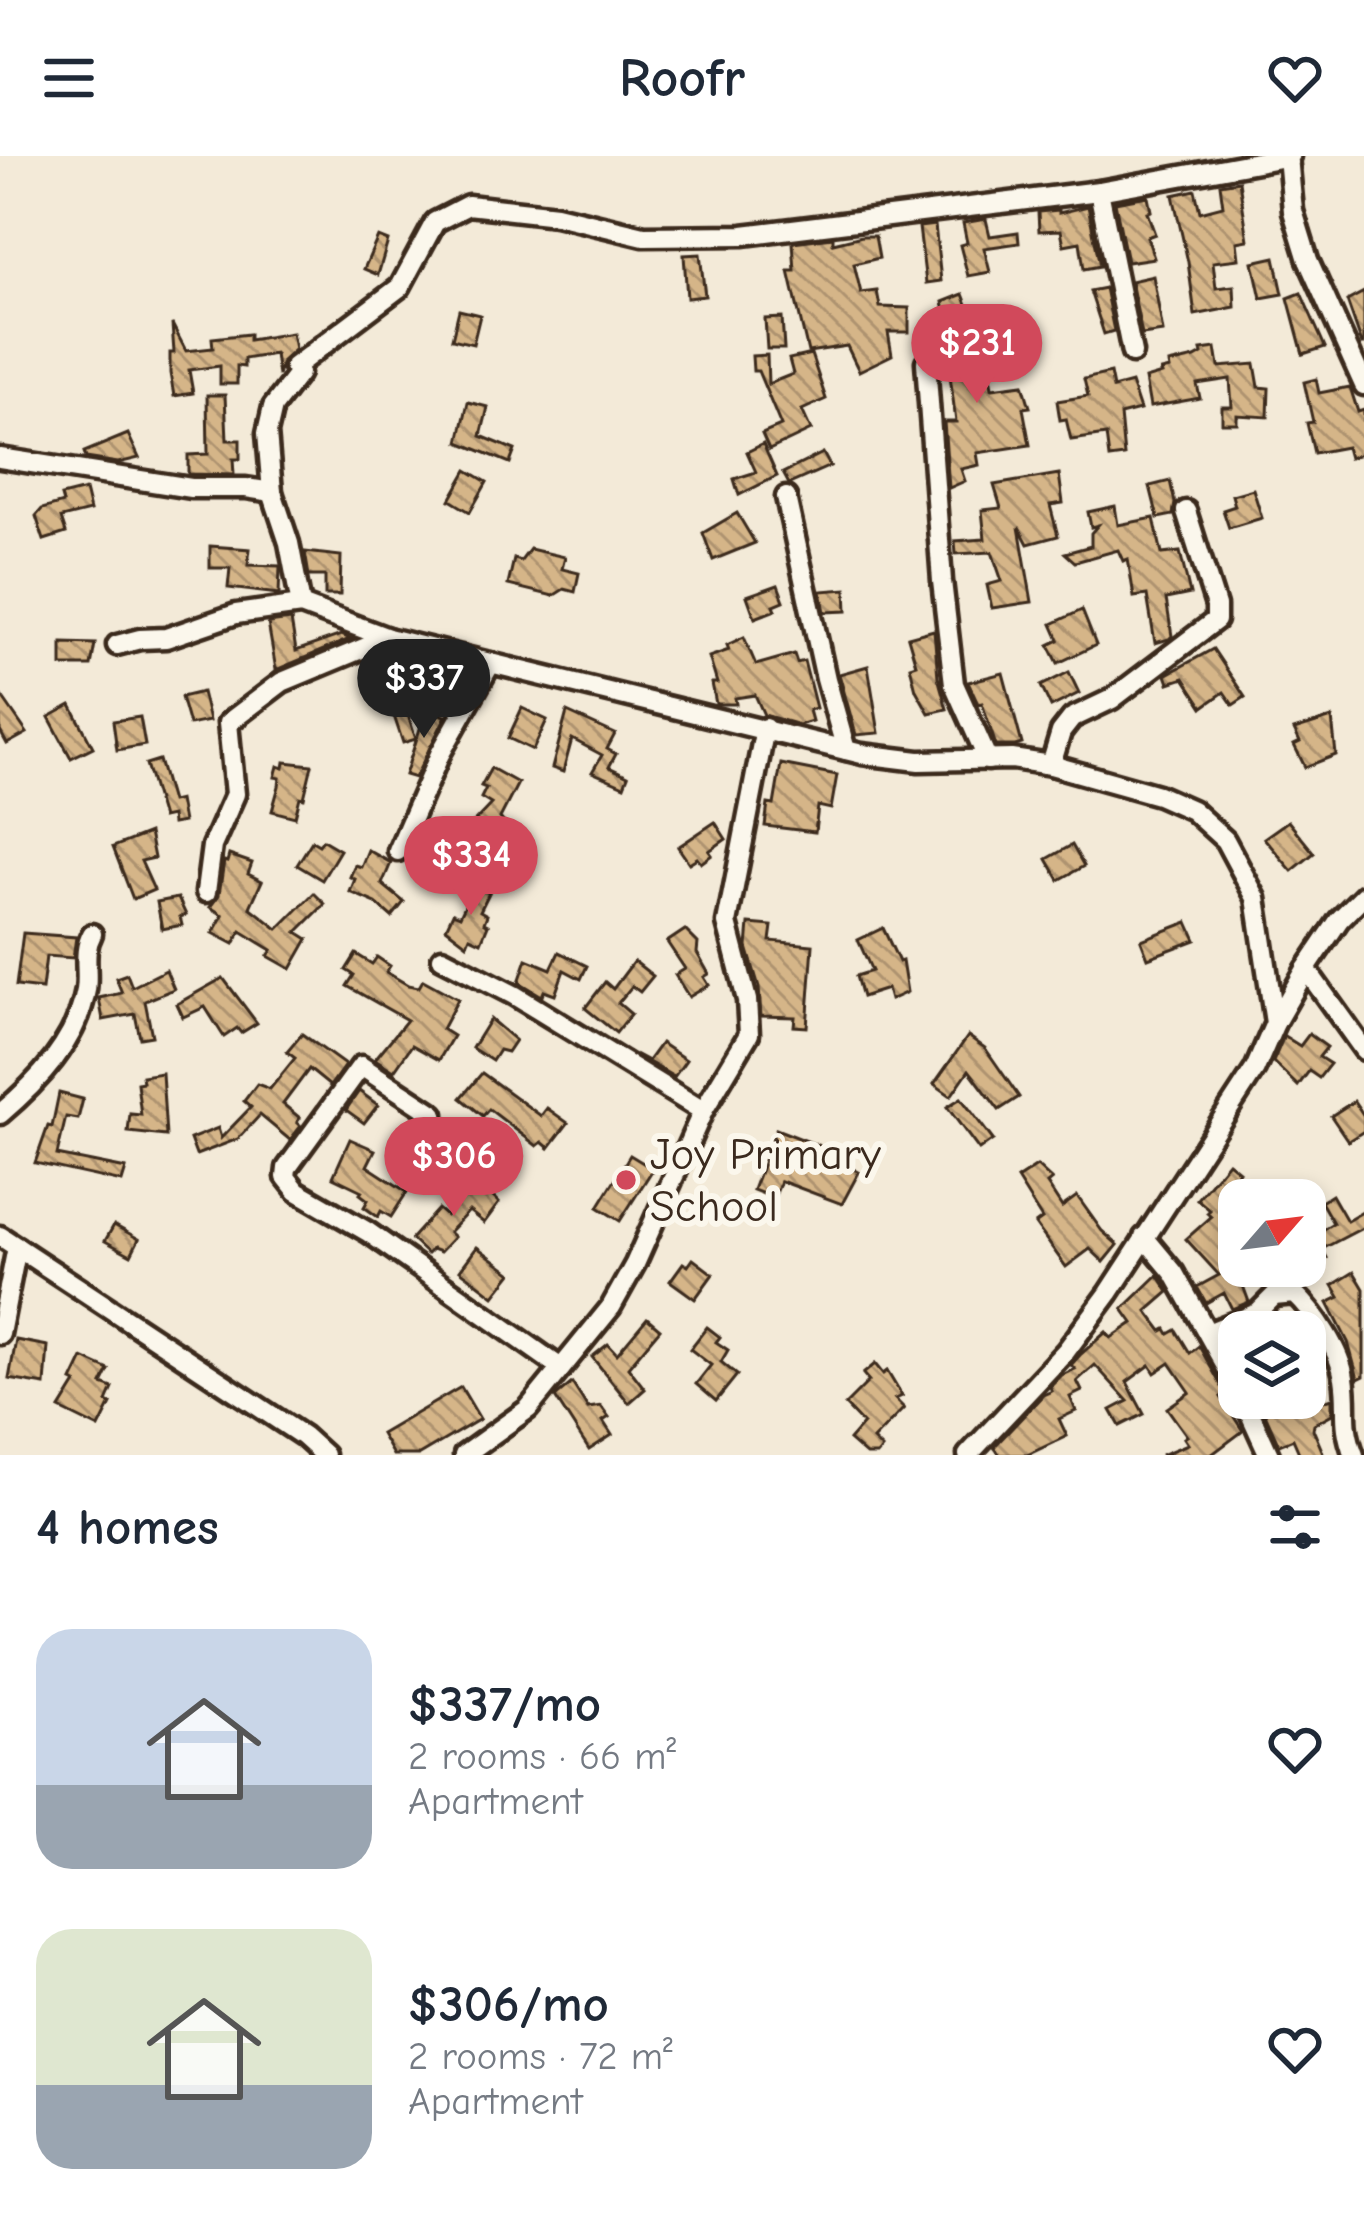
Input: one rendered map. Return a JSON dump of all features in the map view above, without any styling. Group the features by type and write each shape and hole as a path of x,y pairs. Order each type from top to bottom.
{"street":[{"path":"301,605 290,543 272,492 267,433 273,407 299,373 294,368 400,287 435,222 468,205 556,215 644,236 742,235 1099,191 1289,156 1293,211 1308,260 1364,385"},
{"path":"1099,191 1132,353"},
{"path":"926,362 942,581 955,684 988,760"},
{"path":"0,458 191,488 272,492"},
{"path":"786,497 846,750"},
{"path":"1051,765 1061,732 1072,718 1112,699 1216,620 1216,606 1186,511"},
{"path":"117,645 140,638 166,638 236,614 301,605 388,638 846,750 919,760 1012,759 1158,795 1192,810 1216,829 1249,881 1262,913 1274,1023"},
{"path":"206,892 212,846 235,794 229,723 282,682 388,638"},
{"path":"398,851 440,754 490,663"},
{"path":"464,1455 514,1423 626,1284 703,1111 749,1034 747,1000 728,923 765,728"},
{"path":"968,1455 1066,1351 1109,1293 1255,1070 1274,1023 1306,969 1364,895"},
{"path":"0,1114 40,1075 77,1025 88,981 86,945 92,934"},
{"path":"442,958 499,986 703,1111"},
{"path":"1306,969 1364,1050"},
{"path":"434,1114 361,1066 287,1168 286,1177 297,1191 368,1232 561,1368"},
{"path":"1144,1237 1174,1273 1218,1348"},
{"path":"0,1334 9,1241 303,1436 324,1455"},
{"path":"1210,1332 1257,1313 1274,1296 1295,1294 1340,1364 1345,1381 1343,1423 1354,1455"},
{"path":"1252,1419 1269,1455"}],"building":[{"path":"1239,181 1248,240 1237,242 1239,259 1213,262 1216,288 1234,286 1235,307 1195,315 1173,195 1195,190 1200,212 1223,206 1220,184"},
{"path":"1148,196 1151,211 1147,212 1155,234 1147,237 1154,258 1127,262 1115,202"},
{"path":"1088,206 1100,266 1084,269 1080,242 1064,245 1061,230 1039,231 1038,212"},
{"path":"986,219 990,236 1018,232 1019,243 984,248 990,272 968,276 960,245 967,243 963,223"},
{"path":"935,225 941,281 926,283 919,227"},
{"path":"875,236 879,258 854,264 861,293 877,291 880,307 909,308 909,332 888,332 892,355 859,371 847,346 808,352 789,271 795,271 793,242 833,237 833,243"},
{"path":"378,237 388,241 378,275 364,269"},
{"path":"700,254 705,296 687,298 684,255"},
{"path":"1275,257 1283,294 1261,298 1253,262"},
{"path":"1153,276 1163,332 1142,335 1131,281"},
{"path":"1105,288 1114,331 1104,334 1090,291"},
{"path":"1364,292 1364,344 1362,344 1347,301"},
{"path":"1301,293 1325,347 1303,354 1288,298"},
{"path":"963,294 968,307 950,313 961,343 963,370 989,366 992,388 1023,384 1030,407 1023,408 1030,445 977,453 979,465 961,469 965,481 949,488 944,422 956,422 947,352 939,353 937,320 946,315 943,302"},
{"path":"459,310 480,315 473,344 452,339"},
{"path":"782,318 784,349 767,349 765,319"},
{"path":"1013,318 1013,324 1023,323 1026,353 998,359 995,323"},
{"path":"172,324 186,351 213,348 212,338 249,334 249,340 292,333 295,349 282,361 278,376 275,354 244,359 244,367 237,366 237,384 220,384 220,366 189,370 193,393 174,396"},
{"path":"1216,348 1219,367 1255,364 1259,387 1269,388 1268,417 1237,415 1237,423 1222,423 1222,407 1232,407 1230,379 1197,384 1200,398 1150,407 1145,379 1170,369 1169,364 1195,358 1201,350"},
{"path":"811,354 826,399 802,410 811,430 769,450 762,434 781,426 758,371 753,371 752,356 767,355 768,384 793,374 789,359"},
{"path":"1110,373 1113,388 1131,383 1140,410 1120,415 1124,456 1109,458 1106,435 1071,440 1057,401 1088,396 1084,379"},
{"path":"1316,379 1319,393 1350,387 1358,412 1364,410 1364,453 1349,458 1346,447 1314,453 1304,382"},
{"path":"207,395 225,395 227,440 240,440 240,459 233,459 234,475 188,474 188,455 208,454"},
{"path":"468,402 488,407 481,436 515,450 510,463 459,442"},
{"path":"128,434 139,458 118,463 86,458 84,452"},
{"path":"763,444 777,476 739,495 734,479 756,472 747,452"},
{"path":"823,453 830,466 789,484 783,473"},
{"path":"467,470 487,482 470,512 450,500"},
{"path":"1059,474 1063,503 1050,505 1058,536 1028,544 1019,527 1032,602 992,608 987,585 1002,581 992,552 956,554 955,541 985,539 982,510 1001,508 994,485"},
{"path":"1170,481 1173,515 1158,518 1150,486"},
{"path":"1253,489 1262,518 1229,528 1223,510 1235,506 1232,495"},
{"path":"85,490 90,511 61,518 66,533 44,540 36,516 42,509 63,503 61,496"},
{"path":"1115,506 1118,525 1154,518 1162,554 1180,552 1190,594 1166,599 1169,639 1155,643 1147,595 1134,597 1128,559 1123,561 1118,550 1075,562 1065,553 1091,546 1091,533 1098,525 1091,527 1088,512"},
{"path":"737,513 755,543 713,560 703,533"},
{"path":"210,546 250,549 248,565 280,566 279,594 228,588 230,568 210,568"},
{"path":"530,549 565,557 562,569 579,573 575,592 564,589 553,596 508,585 514,559 521,561"},
{"path":"305,552 341,556 340,595 325,595 325,576 309,576"},
{"path":"778,585 784,601 774,605 776,610 755,618 747,596"},
{"path":"846,589 847,611 825,612 821,591"},
{"path":"1082,610 1096,645 1058,663 1049,645 1059,640 1052,624"},
{"path":"291,620 296,651 341,635 350,639 276,670 268,623"},
{"path":"934,630 938,677 947,709 929,713 916,690 910,666 916,664 908,637"},
{"path":"744,637 756,665 794,654 797,663 804,661 816,708 809,710 812,721 799,725 764,715 755,695 735,698 736,704 716,704 712,683 717,683 709,657 729,650 727,645"},
{"path":"62,643 95,644 91,666 62,666"},
{"path":"1213,649 1245,697 1233,705 1224,692 1203,707 1184,678 1169,683 1166,675"},
{"path":"868,666 879,733 856,735 839,674"},
{"path":"1069,672 1079,693 1051,707 1041,686"},
{"path":"1003,673 1022,744 1015,746 996,746 982,703 978,704 968,682"},
{"path":"202,692 209,721 189,725 181,697"},
{"path":"0,694 27,733 7,744 0,731"},
{"path":"71,705 93,747 71,758 49,717"},
{"path":"405,706 416,739 403,743 392,710"},
{"path":"522,708 547,720 533,750 508,738"},
{"path":"426,710 446,716 415,778 405,775"},
{"path":"567,712 615,734 607,749 616,754 609,767 628,776 624,786 592,772 602,755 572,739 563,772 552,768"},
{"path":"140,717 145,745 117,750 113,721"},
{"path":"1332,718 1336,755 1305,767 1294,745 1300,742 1294,730"},
{"path":"159,760 171,802 179,800 183,822 172,824 171,816 162,818 146,764"},
{"path":"285,762 312,765 295,817 272,811 280,778 275,777 278,766 284,768"},
{"path":"781,764 837,775 831,809 818,806 815,832 765,826"},
{"path":"491,768 518,783 500,818 506,825 492,840 474,822 491,804 481,798 486,788 481,786"},
{"path":"1288,821 1314,853 1292,871 1264,838"},
{"path":"715,822 726,839 701,863 697,858 689,863 678,847"},
{"path":"149,833 154,858 141,861 154,890 133,899 113,847"},
{"path":"323,840 340,850 322,880 297,865 312,841 319,845"},
{"path":"1072,845 1084,866 1059,880 1047,859"},
{"path":"368,850 391,863 382,884 404,902 392,917 376,903 350,892 355,865 361,867"},
{"path":"229,855 252,863 248,874 262,881 250,907 278,929 314,893 325,904 297,932 308,939 291,969 268,956 272,950 241,931 234,944 213,933 223,915 210,907 219,895"},
{"path":"474,886 489,893 480,911 487,915 484,923 488,925 481,942 470,937 467,944 446,928 453,913 460,916"},
{"path":"178,898 186,915 180,917 182,925 162,929 157,902"},
{"path":"1188,922 1196,940 1148,958 1141,940"},
{"path":"749,924 772,926 770,941 813,945 807,1027 794,1026 795,1017 761,1016 759,987 747,947"},
{"path":"883,928 902,961 907,992 890,1000 887,989 862,997 856,976 872,971 858,940"},
{"path":"685,930 698,943 697,953 709,974 704,977 709,985 689,997 675,975 685,969 667,942"},
{"path":"23,933 76,937 73,958 46,956 42,989 16,986"},
{"path":"559,952 587,966 581,979 564,970 555,995 544,991 542,996 519,982 527,959 551,969"},
{"path":"356,954 372,964 377,957 390,966 386,972 408,985 419,987 423,980 458,999 442,1029 453,1036 439,1060 412,1045 394,1071 375,1059 407,1020 347,986 354,975 346,970"},
{"path":"634,961 653,976 640,992 632,986 618,1003 631,1014 616,1033 585,1008 605,982 613,989"},
{"path":"166,970 174,989 145,1001 152,1036 140,1038 135,1014 103,1020 99,998 122,993 116,978 127,974 132,987"},
{"path":"223,978 257,1023 224,1037 205,1007 183,1017 177,1004"},
{"path":"490,1019 515,1040 492,1061 472,1048"},
{"path":"302,1034 345,1065 330,1086 309,1069 283,1104 300,1118 301,1126 290,1140 260,1115 238,1139 196,1155 190,1139 218,1128 221,1138 251,1107 244,1101 257,1084 270,1089 295,1058 287,1052"},
{"path":"1309,1034 1327,1047 1319,1057 1330,1064 1319,1078 1309,1071 1298,1086 1273,1062 1284,1036 1300,1046"},
{"path":"968,1036 985,1048 1019,1097 999,1110 969,1070 951,1096 934,1084"},
{"path":"661,1043 686,1060 674,1077 635,1054 648,1061"},
{"path":"162,1073 166,1136 128,1132 130,1114 141,1115 137,1083 143,1082 142,1076"},
{"path":"482,1073 541,1116 547,1108 568,1123 549,1148 542,1142 537,1146 489,1109 483,1116 461,1098"},
{"path":"359,1091 378,1105 364,1123 346,1110"},
{"path":"59,1093 83,1099 78,1119 66,1117 57,1155 126,1169 122,1182 35,1163 48,1126 52,1127"},
{"path":"961,1098 993,1140 979,1150 947,1107"},
{"path":"1354,1101 1364,1116 1364,1131 1348,1141 1331,1116"},
{"path":"776,1129 835,1152 833,1158 859,1172 842,1204 781,1181 774,1198 753,1190"},
{"path":"350,1139 375,1150 367,1166 407,1192 391,1217 381,1211 378,1217 364,1207 368,1200 362,1191 333,1177"},
{"path":"630,1155 653,1169 620,1221 598,1207"},
{"path":"1228,1162 1239,1171 1234,1179 1218,1179 1218,1274 1186,1239 1211,1217 1197,1199"},
{"path":"1037,1166 1052,1180 1047,1184 1062,1207 1077,1196 1118,1245 1104,1262 1090,1249 1066,1267 1035,1224 1042,1219 1017,1179"},
{"path":"480,1184 499,1203 484,1223 469,1211 449,1232 454,1237 440,1252 432,1249 427,1254 411,1239 438,1209 446,1216 470,1185 476,1190"},
{"path":"1332,1195 1347,1221 1364,1211 1364,1227 1326,1247 1326,1227 1333,1223 1326,1199"},
{"path":"114,1225 139,1239 131,1255 105,1241"},
{"path":"477,1247 512,1273 494,1296 460,1270"},
{"path":"693,1259 713,1274 695,1299 670,1281 683,1263 688,1266"},
{"path":"1354,1272 1364,1289 1364,1376 1358,1379 1348,1342 1328,1303 1340,1297 1333,1285"},
{"path":"1158,1275 1169,1292 1147,1311 1162,1331 1176,1330 1190,1353 1199,1346 1218,1380 1218,1419 1235,1419 1243,1431 1211,1455 1161,1455 1188,1444 1167,1408 1190,1392 1170,1363 1155,1373 1150,1365 1127,1382 1144,1414 1120,1426 1111,1410 1128,1401 1095,1365 1077,1381 1082,1391 1070,1397 1076,1411 1059,1419 1067,1436 1027,1455 1000,1455 994,1447 1052,1391 1050,1387 1062,1375 1075,1369 1071,1365 1081,1354 1106,1332 1111,1338 1133,1323 1123,1309"},
{"path":"1218,1276 1218,1287 1243,1287 1249,1302 1232,1309 1224,1293 1206,1303 1197,1287"},
{"path":"647,1318 660,1329 628,1367 645,1389 629,1403 592,1357 608,1344 617,1354"},
{"path":"707,1327 728,1350 721,1362 737,1375 716,1401 696,1384 711,1365 690,1349"},
{"path":"16,1340 48,1346 45,1385 9,1379"},
{"path":"83,1358 109,1370 102,1384 113,1388 107,1402 111,1404 99,1428 60,1409 76,1383 72,1381"},
{"path":"875,1364 883,1374 887,1371 902,1396 895,1399 904,1408 873,1440 882,1449 877,1455 866,1455 849,1440 863,1424 845,1405 869,1381 863,1374"},
{"path":"572,1383 588,1408 601,1406 609,1417 603,1421 612,1435 589,1450 555,1397"},
{"path":"461,1387 480,1419 419,1455 393,1455 381,1434"},
{"path":"1332,1398 1332,1414 1326,1417 1326,1400"},
{"path":"1267,1419 1323,1419 1313,1429 1324,1455 1300,1455 1293,1439 1279,1445"}],"place":[{"name":"Joy Primary School","path":"626,1180"}]}
